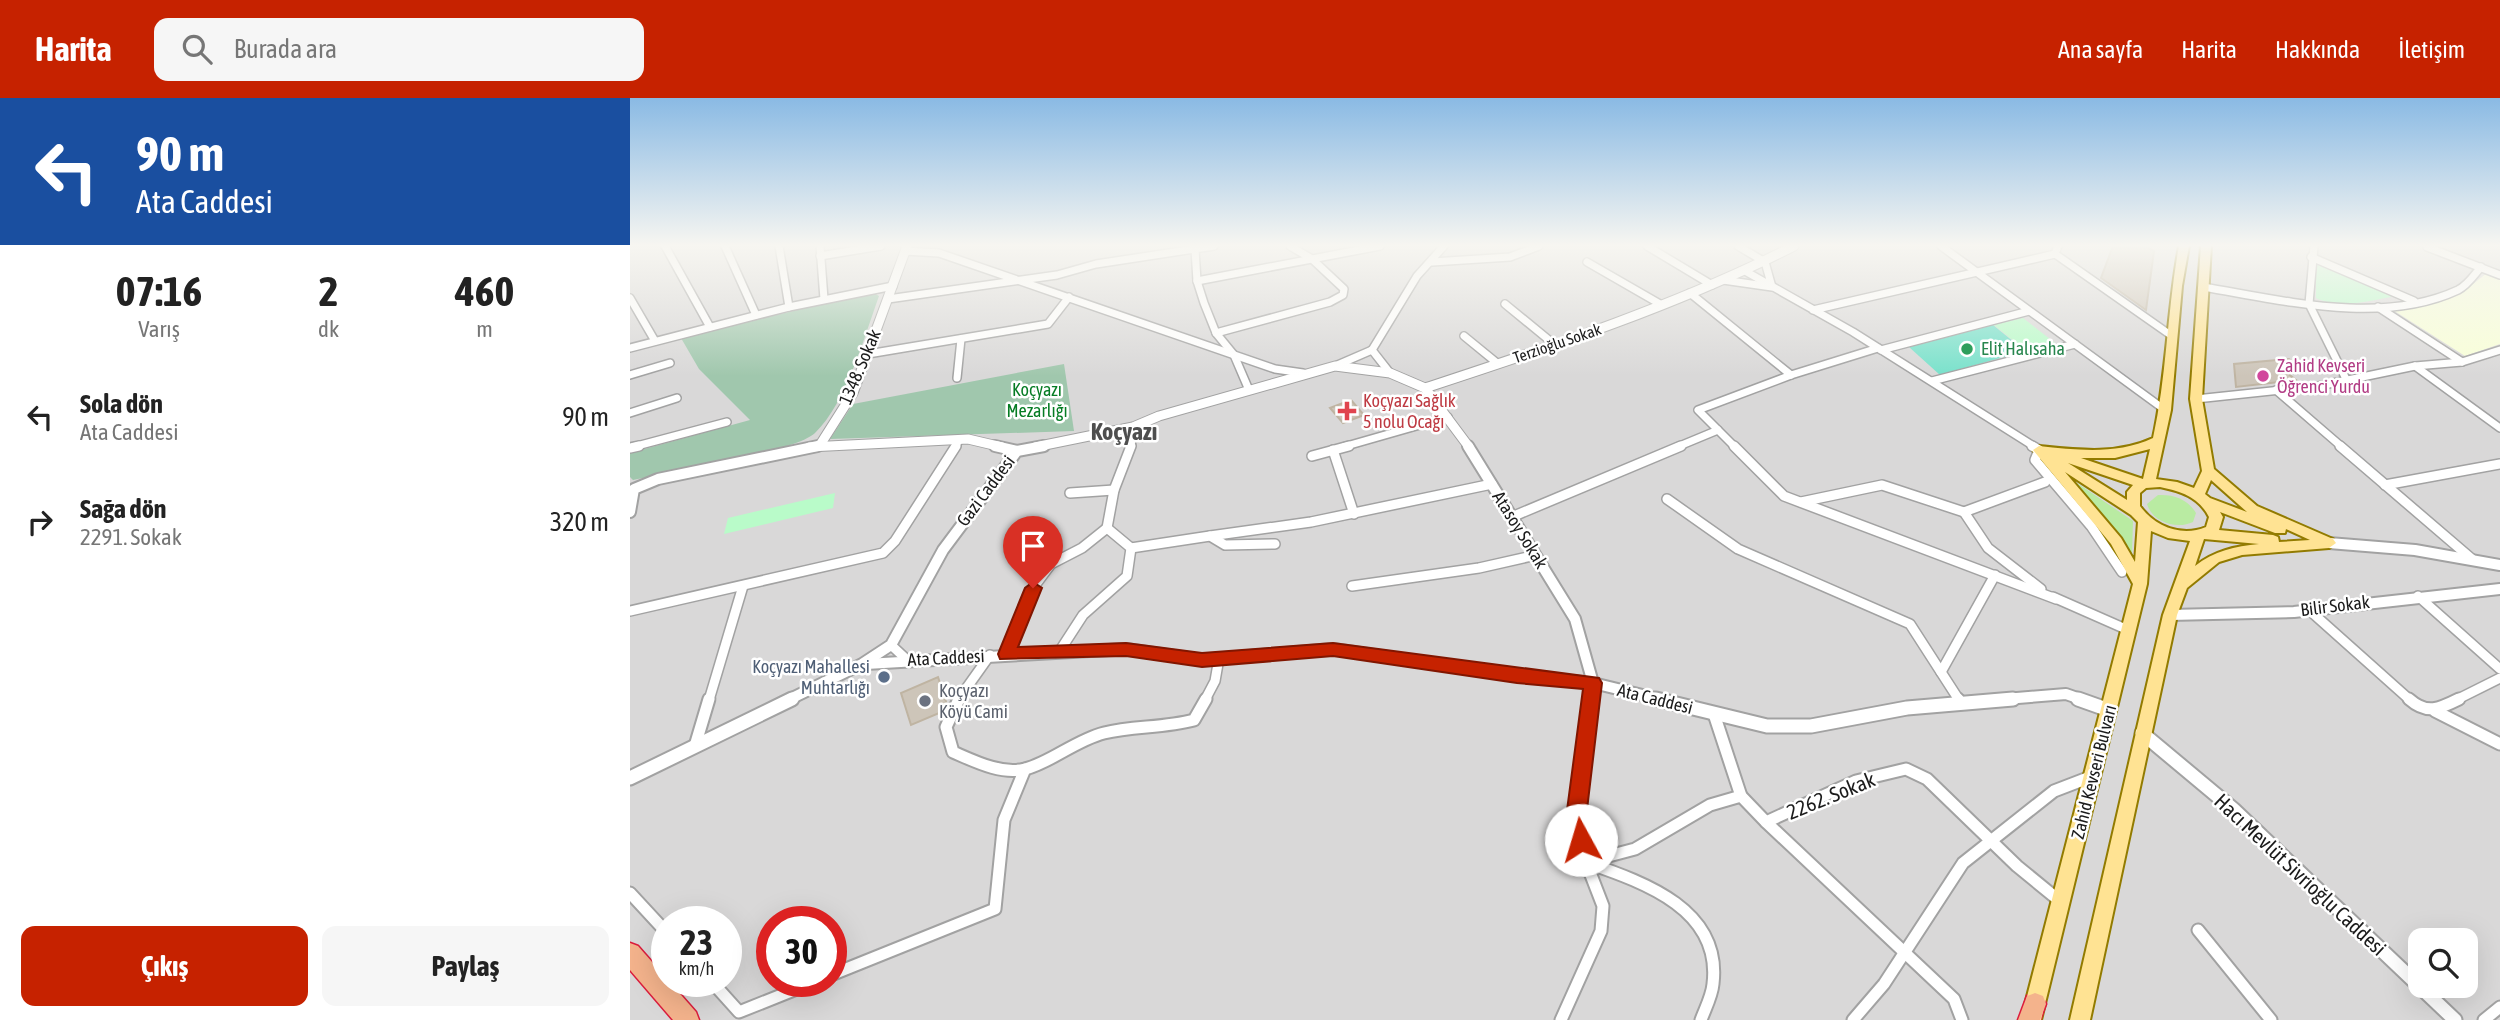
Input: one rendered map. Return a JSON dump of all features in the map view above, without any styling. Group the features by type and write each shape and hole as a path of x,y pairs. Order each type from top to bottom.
{"highway":[{"path":"630,954 688,1020"}],"main road":[{"path":"2146,483 2165,410 2178,289"},
{"path":"2202,498 2208,471 2196,399 2203,289"},
{"path":"2039,450 2098,456 2145,448 2158,440"},
{"path":"2039,450 2146,483 2173,484 2260,524 2329,543"},
{"path":"2039,450 2140,516 2173,534 2329,543"},
{"path":"2039,450 2116,541 2140,584"},
{"path":"2208,471 2252,509 2329,543"},
{"name":"Zahid Kevseri Bulvarı","path":"2032,1015 2140,584 2140,516 2132,499 2134,492 2146,483"},
{"name":"Zahid Kevseri Bulvarı","path":"2081,1020 2170,615 2201,535 2212,530 2216,517 2202,498"},
{"path":"2180,587 2214,558 2242,550 2329,543"}],"street":[{"path":"689,289 710,327"},
{"path":"745,289 756,315"},
{"path":"786,289 789,307"},
{"path":"823,289 824,299"},
{"path":"630,348 789,307 877,289"},
{"name":"1348. Sokak","path":"820,445 853,393 892,289"},
{"path":"888,299 958,289"},
{"path":"1046,289 1275,369 1308,373"},
{"path":"1201,289 1216,333 1234,355 1249,390"},
{"path":"1216,333 1330,302 1343,295 1344,289"},
{"path":"1335,366 1372,350 1409,289"},
{"path":"1634,289 1660,304"},
{"name":"Terzioğlu Sokak","path":"1425,388 1555,345 1701,289"},
{"path":"1776,289 1880,349 2039,450 2035,460 2091,526 2122,572"},
{"path":"1812,310 1903,289"},
{"path":"1999,289 2165,410"},
{"path":"2105,289 2172,336"},
{"path":"2210,289 2309,304 2378,307 2461,289"},
{"path":"2310,289 2309,304 2347,381"},
{"path":"2386,289 2414,301"},
{"path":"1690,293 1791,375"},
{"path":"868,354 1048,324 1069,297"},
{"path":"630,298 655,341"},
{"path":"1505,304 1555,345"},
{"path":"2378,307 2462,362"},
{"path":"2029,311 1791,375 1698,410 1784,496 2091,611 2128,630"},
{"path":"1464,336 1497,363"},
{"path":"957,377 961,339"},
{"path":"1932,381 2075,344"},
{"path":"1372,350 1390,373"},
{"path":"2196,399 2347,381 2415,366 2462,362 2489,356 2500,350"},
{"path":"2489,356 2500,362"},
{"path":"630,375 670,363"},
{"name":"Gazi Caddesi","path":"630,778 862,664 891,645 943,550 1017,451 1133,427 1159,416 1335,366 1390,373 1425,388"},
{"path":"2415,366 2500,428"},
{"name":"Atasoy Sokak","path":"1425,388 1448,417 1514,516 1575,618 1593,683"},
{"path":"2276,390 2473,560"},
{"path":"630,413 677,398"},
{"path":"1312,456 1448,417"},
{"path":"630,448 727,422"},
{"path":"1006,654 1033,588 1051,564 1082,548 1107,528 1114,490 1130,450 1133,427"},
{"path":"1514,516 1718,430"},
{"path":"630,611 883,553 895,541 960,439"},
{"path":"630,512 632,488 658,479 820,445 960,439 1017,451"},
{"path":"1333,450 1354,514"},
{"path":"2385,485 2500,464"},
{"path":"1964,512 2045,482"},
{"path":"1107,528 1131,548 1354,514 1492,484"},
{"path":"1801,502 1882,485 1964,512 1988,548 2056,599"},
{"path":"1070,493 1114,490"},
{"path":"1667,499 1738,549 1910,624 1961,703"},
{"path":"1210,536 1225,545 1275,544"},
{"path":"2329,543 2416,550 2500,565"},
{"path":"1059,652 1083,615 1127,576 1131,548"},
{"path":"1352,586 1479,568 1536,555"},
{"path":"1941,672 1995,575"},
{"path":"695,746 743,586"},
{"name":"Bilir Sokak","path":"2170,615 2208,617 2500,589"},
{"path":"2418,596 2500,669"},
{"path":"2308,609 2419,708 2435,711 2500,744"},
{"path":"891,645 906,659"},
{"name":"Ata Caddesi","path":"862,664 906,659 1126,649 1202,660 1333,649 1517,676 1593,683 1767,726 1811,726 1907,708 2066,694 2109,710"},
{"path":"990,655 959,698 946,727 953,752 990,767 1025,769 1071,744 1104,733 1167,727 1194,720 1215,681 1219,659"},
{"path":"2435,711 2500,678"},
{"path":"1561,1020 1601,931 1603,906 1586,862 1576,818 1593,683"},
{"path":"1586,862 1635,849 1710,805 1741,796 1714,714"},
{"name":"Hacı Mevlüt Sivrioğlu Caddesi","path":"2142,733 2233,809 2455,1020"},
{"path":"847,969 995,909 1004,820 1025,769"},
{"name":"2262. Sokak","path":"1741,796 1766,822 1856,782 1906,769 1927,779 1990,841 2062,903"},
{"path":"1853,1020 1884,984 1903,951 1963,863 2054,792 2094,775"},
{"path":"1766,822 1954,999 1962,1020"},
{"path":"1586,862 1635,878 1685,906 1704,930 1713,957 1716,987 1701,1020"},
{"path":"630,893 651,916"},
{"path":"2198,930 2272,1020"},
{"path":"726,997 740,1012 777,997"},
{"path":"2484,1020 2500,1007"}],"shaded area":[{"path":"630,289 2500,289 2500,1020 630,1020"},
{"path":"2500,289 2500,344 2465,356 2393,310 2464,291"},
{"name":"Elit Halısaha","path":"1993,325 2025,351 1940,375 1909,347"}],"green space":[{"path":"2316,289 2380,289 2391,297 2344,304 2316,298"},
{"path":"872,292 879,296 853,368 836,404 815,433 803,440 758,454 633,480 630,477 630,453 750,420 699,369 681,338"},
{"path":"2023,318 2055,343 2026,351 1994,325"},
{"name":"Koçyazı Mezarlığı","path":"1064,364 1074,431 830,439 853,404"},
{"path":"2068,477 2133,521 2132,554"},
{"path":"835,493 833,508 724,534 728,518"},
{"path":"2158,495 2169,495 2189,504 2196,513 2193,522 2173,525 2154,516 2147,504"}],"building":[{"path":"2117,289 2149,289 2146,310"},
{"name":"Zahid Kevseri Öğrenci Yurdu","path":"2289,359 2302,370 2286,372 2296,380 2236,387 2234,364"},
{"name":"Koçyazı Sağlık 5 nolu Ocağı","path":"1351,400 1364,415 1343,423 1330,408"},
{"name":"Koçyazı Köyü Cami","path":"938,677 947,705 944,711 911,725 901,693"}],"place":[{"name":"Elit Halısaha","path":"1967,349"},
{"name":"Zahid Kevseri Öğrenci Yurdu","path":"2263,376"},
{"name":"Koçyazı Sağlık 5 nolu Ocağı","path":"1347,411"},
{"name":"Koçyazı Mahallesi Muhtarlığı","path":"884,677"},
{"name":"Koçyazı Köyü Cami","path":"925,701"}],"district":[{"name":"Koçyazı","path":"1124,432"}],"route":[{"path":"1033,588 1006,654 1126,649 1202,660 1333,649 1517,676 1593,683 1576,818 1581,840"}]}
